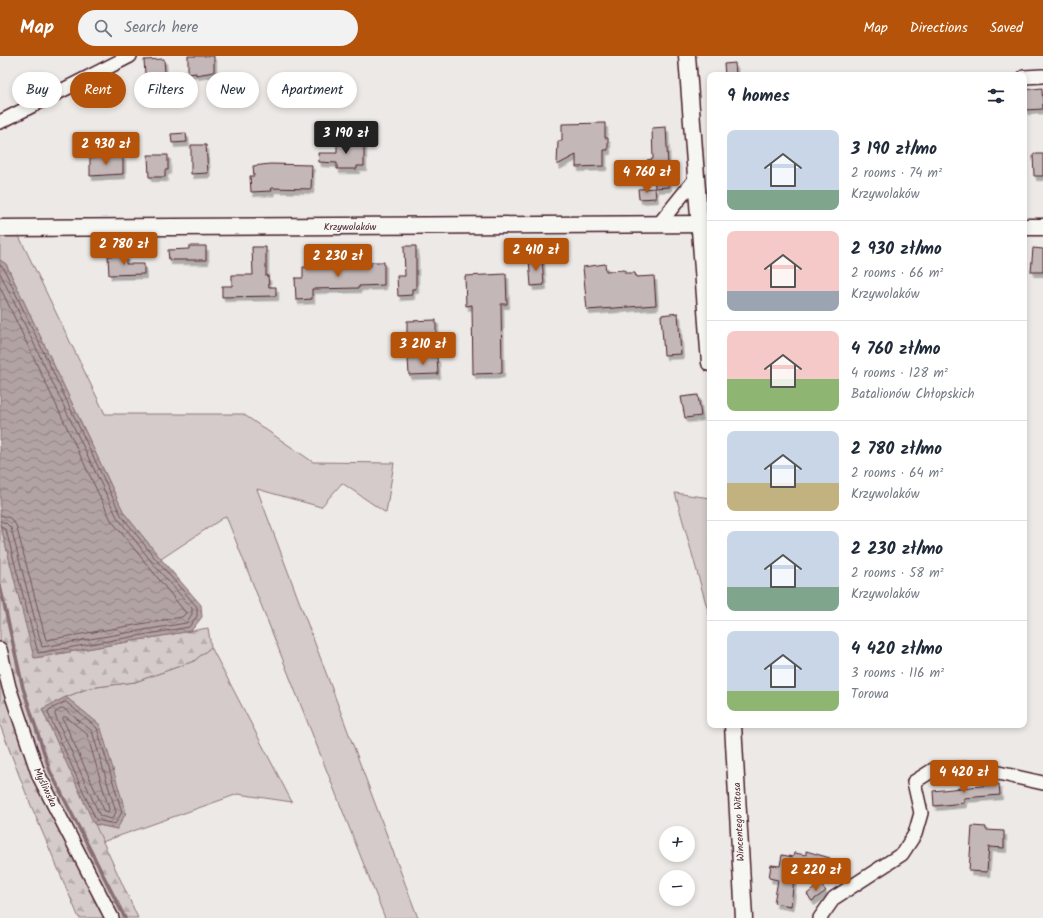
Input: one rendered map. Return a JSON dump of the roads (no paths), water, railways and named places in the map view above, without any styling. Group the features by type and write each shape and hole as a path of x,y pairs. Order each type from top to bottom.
{"street":[{"path":"0,122 130,56"},
{"path":"687,56 696,178 705,224 707,280"},
{"path":"1027,77 1043,76"},
{"path":"659,224 696,178"},
{"name":"Krzywolaków","path":"0,228 705,224"},
{"path":"1027,227 1043,227"},
{"name":"Myśliwska","path":"0,649 9,687 39,776 112,918"},
{"name":"Wincentego Witosa","path":"733,728 744,918"},
{"path":"820,918 834,898 902,854 915,834 921,813 914,782 933,770 976,768 1043,783"}],"water":[{"path":"0,260 6,264 124,513 201,605 202,617 191,631 34,658 0,523"},
{"path":"66,697 100,725 126,813 117,829 94,824 42,709"}],"waterway":[{"path":"0,586 23,688 50,771 125,918"}]}
